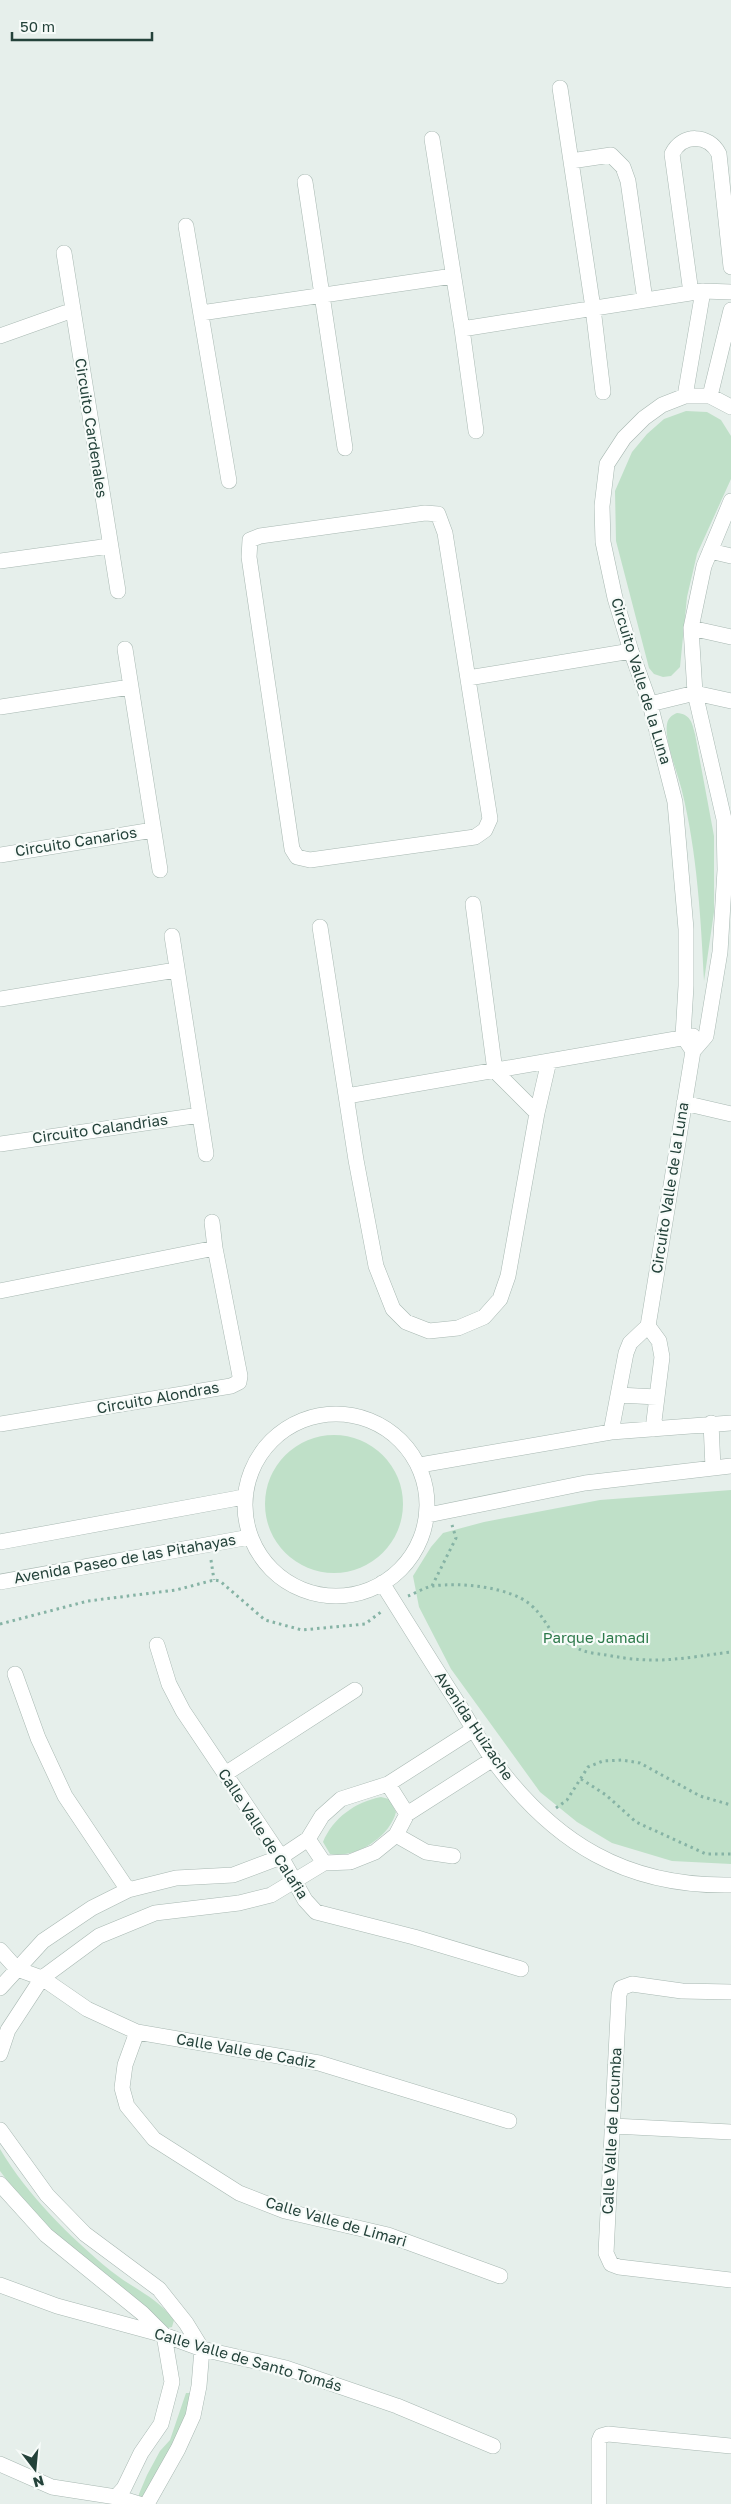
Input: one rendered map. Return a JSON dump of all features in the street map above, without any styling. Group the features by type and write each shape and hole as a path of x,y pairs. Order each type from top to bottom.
{"street":[{"path":"560,88 593,308 603,392"},
{"path":"432,139 476,431"},
{"path":"685,396 697,292 672,154 675,147 688,140 705,140 714,145 719,154 731,267"},
{"path":"571,161 611,155 623,167 628,181 645,300"},
{"path":"305,182 345,448"},
{"path":"186,226 229,481"},
{"name":"Circuito Cardenales","path":"64,253 118,591"},
{"path":"201,313 322,297 453,276"},
{"path":"462,329 697,292 731,292"},
{"path":"0,336 73,310"},
{"path":"710,396 731,310"},
{"name":"Circuito Valle de la Luna","path":"683,1036 686,986 686,929 675,802 650,704 631,651 603,542 602,506 607,464 624,438 644,418 662,405 685,396 710,396 731,407"},
{"path":"683,1036 693,1051 706,1036 720,952 725,870 724,819 695,693 691,628 704,566 731,501"},
{"path":"425,513 438,514 445,533 468,678 490,819 485,830 475,838 310,860 298,857 292,849 253,586 248,549 250,540 260,536 308,529 425,513"},
{"path":"0,561 110,546"},
{"path":"710,551 731,556"},
{"path":"691,628 731,637"},
{"name":"Circuito Canarios","path":"125,649 160,870"},
{"path":"468,678 631,651"},
{"path":"0,707 130,687"},
{"path":"650,704 695,693 731,701"},
{"name":"Circuito Canarios","path":"0,854 153,830"},
{"path":"473,904 495,1070 537,1113"},
{"path":"320,927 356,1160 376,1266 393,1309 406,1322 429,1331 458,1328 484,1316 500,1299 508,1276 537,1113 549,1061"},
{"path":"172,936 206,1154"},
{"path":"0,1000 176,970"},
{"path":"347,1096 683,1036 706,1036"},
{"name":"Circuito Valle de la Luna","path":"648,1326 693,1051"},
{"path":"684,1103 731,1114"},
{"name":"Circuito Calandrias","path":"0,1144 200,1115"},
{"name":"Circuito Alondras","path":"0,1424 231,1386 238,1382 240,1376 215,1248 212,1222"},
{"path":"0,1291 215,1248"},
{"path":"611,1432 630,1343 648,1326 661,1348 653,1429"},
{"path":"618,1394 657,1397"},
{"path":"350,1414 378,1423 402,1441 420,1465 428,1490 428,1516 422,1539 410,1561 393,1578 372,1590 345,1597 317,1595 291,1586 269,1568 250,1537 245,1522 244,1497 252,1468 268,1443 292,1425 320,1415 350,1414"},
{"path":"711,1423 713,1468"},
{"path":"420,1465 611,1432 731,1423"},
{"path":"428,1516 447,1510 584,1483 731,1466"},
{"path":"0,1542 244,1497"},
{"name":"Avenida Paseo de las Pitahayas","path":"0,1582 250,1537"},
{"name":"Avenida Huizache","path":"382,1583 493,1759 543,1817 572,1842 618,1866 644,1876 675,1882 731,1885"},
{"name":"Calle Valle de Calafia","path":"157,1645 169,1684 183,1712 281,1857 305,1900 316,1912 414,1936 521,1969"},
{"path":"15,1674 38,1738 65,1796 128,1890"},
{"path":"225,1774 355,1690"},
{"path":"0,1988 43,1941 92,1908 128,1890 176,1878 233,1875 281,1857 308,1839 322,1816 341,1799 388,1784 474,1728"},
{"path":"0,2054 8,2030 42,1978 99,1936 128,1922 154,1913 240,1903 271,1895 324,1863 350,1862 375,1852 396,1835 408,1814 493,1759"},
{"path":"388,1784 408,1814"},
{"path":"396,1835 426,1852 453,1856"},
{"path":"308,1839 324,1863"},
{"name":"Calle Valle de Cadiz","path":"0,1950 17,1968 42,1978 87,2009 138,2032 319,2062 509,2121"},
{"name":"Calle Valle de Locumba","path":"731,1992 682,1991 632,1984 621,1988 619,1995 606,2253 611,2264 619,2267 731,2280"},
{"name":"Calle Valle de Limari","path":"138,2032 125,2065 122,2088 127,2106 154,2138 239,2193 285,2211 388,2235 500,2276"},
{"path":"613,2126 731,2132"},
{"path":"0,2130 47,2195 85,2234 159,2289 186,2323 202,2349 199,2386 193,2416 178,2449 147,2504"},
{"path":"0,2184 46,2235 142,2313 164,2335 172,2382 162,2424 141,2453 116,2501"},
{"name":"Calle Valle de Santo Tomás","path":"0,2285 57,2306 164,2335 202,2349 286,2368 397,2406 493,2446"},
{"path":"599,2504 599,2441 601,2436 608,2434 731,2446"},
{"path":"0,2464 52,2487 139,2504"}],"path":[{"path":"432,1586 456,1538 447,1510"},
{"path":"0,1624 88,1601 176,1590 214,1580 220,1581 265,1620 302,1630 365,1624 394,1602 432,1586 481,1587 518,1596 545,1619 553,1633 582,1650 650,1661 674,1661 731,1652"},
{"path":"543,1817 567,1800 588,1767 603,1761 622,1760 640,1763 700,1796 731,1805"},
{"path":"581,1779 606,1795 636,1822 706,1854 731,1854"}],"green space":[{"path":"686,411 707,412 721,420 731,436 731,479 697,554 687,597 680,667 671,676 663,677 654,674 649,668 616,541 615,491 632,452 647,434 664,419"},
{"path":"677,713 688,717 693,726 714,836 714,912 704,981 695,862 687,814 669,748 667,731 668,720"},
{"path":"334,1435 360,1441 372,1447 382,1456 391,1466 397,1478 403,1504 397,1530 391,1542 382,1552 372,1561 360,1567 334,1573 308,1567 296,1561 286,1552 277,1542 271,1530 265,1504 271,1478 277,1466 286,1456 296,1447 308,1441"},
{"name":"Parque Jamadi","path":"731,1490 731,1864 672,1861 612,1843 577,1822 540,1792 451,1669 419,1607 413,1576 431,1547 443,1533 484,1522 600,1500"},
{"path":"381,1797 389,1799 396,1812 387,1830 379,1838 360,1850 340,1855 330,1854 323,1842 327,1833 339,1819 354,1807 371,1799"},
{"path":"0,2149 23,2183 50,2214 111,2271 160,2305 174,2320 172,2327 168,2328 137,2300 62,2241 16,2192 0,2171"},
{"path":"186,2393 191,2393 193,2406 150,2494 139,2502 139,2494 147,2475 160,2451 170,2440"}]}
